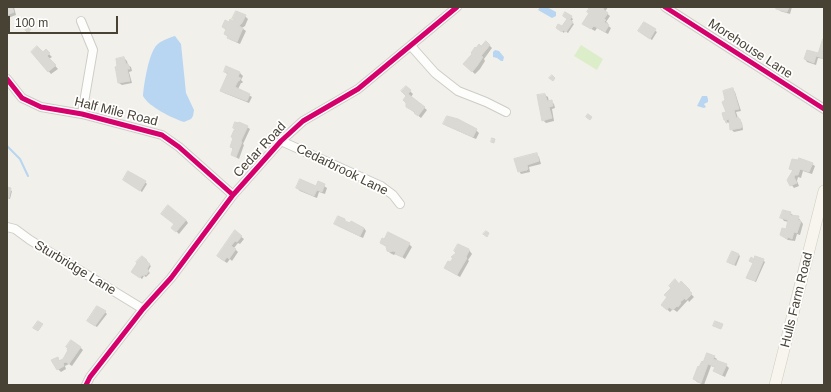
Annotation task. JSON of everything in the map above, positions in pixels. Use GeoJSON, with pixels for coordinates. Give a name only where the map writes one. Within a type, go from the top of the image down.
{"type":"FeatureCollection","features":[{"type":"Feature","properties":{"kind":"main road","name":"Hulls Farm Road"},"geometry":{"type":"LineString","coordinates":[[777,384],[824,191]]}},
{"type":"Feature","properties":{"kind":"street","name":"Cedar Road"},"geometry":{"type":"LineString","coordinates":[[86,385],[90,377],[143,309],[172,278],[234,195],[281,141],[304,121],[358,89],[457,7]]}},
{"type":"Feature","properties":{"kind":"street","name":"Morehouse Lane"},"geometry":{"type":"LineString","coordinates":[[665,7],[824,109]]}},
{"type":"Feature","properties":{"kind":"street"},"geometry":{"type":"LineString","coordinates":[[81,21],[93,50],[82,114]]}},
{"type":"Feature","properties":{"kind":"street"},"geometry":{"type":"LineString","coordinates":[[410,46],[435,73],[458,92],[486,102],[506,112]]}},
{"type":"Feature","properties":{"kind":"street","name":"Half Mile Road"},"geometry":{"type":"LineString","coordinates":[[7,79],[22,98],[41,107],[82,114],[162,135],[234,195]]}},
{"type":"Feature","properties":{"kind":"street","name":"Cedarbrook Lane"},"geometry":{"type":"LineString","coordinates":[[281,141],[381,186],[393,195],[400,204]]}},
{"type":"Feature","properties":{"kind":"street","name":"Sturbridge Lane"},"geometry":{"type":"LineString","coordinates":[[7,227],[15,229],[30,240],[143,309]]}},
{"type":"Feature","properties":{"kind":"green space"},"geometry":{"type":"Polygon","coordinates":[[[581,45],[603,59],[597,70],[574,56],[581,45]]]}},
{"type":"Feature","properties":{"kind":"water"},"geometry":{"type":"Polygon","coordinates":[[[540,7],[547,7],[556,12],[556,16],[552,18],[538,10],[540,7]]]}},
{"type":"Feature","properties":{"kind":"water"},"geometry":{"type":"Polygon","coordinates":[[[175,36],[181,44],[186,93],[194,110],[191,119],[184,122],[155,108],[143,96],[148,65],[155,47],[160,42],[175,36]]]}},
{"type":"Feature","properties":{"kind":"water"},"geometry":{"type":"Polygon","coordinates":[[[495,50],[499,51],[504,57],[503,61],[493,57],[493,52],[495,50]]]}},
{"type":"Feature","properties":{"kind":"water"},"geometry":{"type":"Polygon","coordinates":[[[702,96],[707,96],[708,99],[708,102],[704,104],[706,107],[704,108],[697,106],[702,96]]]}},
{"type":"Feature","properties":{"kind":"building"},"geometry":{"type":"Polygon","coordinates":[[[7,7],[12,7],[14,12],[7,15],[7,7]]]}},
{"type":"Feature","properties":{"kind":"building"},"geometry":{"type":"Polygon","coordinates":[[[590,7],[604,7],[603,9],[608,13],[604,19],[606,20],[604,22],[609,25],[605,32],[594,26],[591,29],[582,24],[589,13],[587,12],[590,7]]]}},
{"type":"Feature","properties":{"kind":"building"},"geometry":{"type":"Polygon","coordinates":[[[777,7],[789,7],[787,12],[776,9],[777,7]]]}},
{"type":"Feature","properties":{"kind":"building"},"geometry":{"type":"Polygon","coordinates":[[[236,11],[246,15],[239,26],[243,28],[237,42],[227,38],[228,36],[224,34],[226,29],[222,27],[225,20],[229,22],[230,19],[233,21],[234,19],[232,19],[236,11]]]}},
{"type":"Feature","properties":{"kind":"building"},"geometry":{"type":"Polygon","coordinates":[[[565,12],[572,16],[570,20],[573,22],[566,32],[563,30],[562,32],[556,28],[558,24],[562,26],[567,19],[563,16],[565,12]]]}},
{"type":"Feature","properties":{"kind":"building"},"geometry":{"type":"Polygon","coordinates":[[[644,22],[656,29],[650,39],[638,31],[644,22]]]}},
{"type":"Feature","properties":{"kind":"building"},"geometry":{"type":"Polygon","coordinates":[[[28,27],[31,29],[28,33],[25,30],[28,27]]]}},
{"type":"Feature","properties":{"kind":"building"},"geometry":{"type":"Polygon","coordinates":[[[823,39],[823,58],[816,56],[814,63],[804,59],[807,50],[818,53],[823,39]]]}},
{"type":"Feature","properties":{"kind":"building"},"geometry":{"type":"Polygon","coordinates":[[[486,41],[490,45],[481,56],[483,57],[472,72],[463,64],[472,54],[471,53],[475,47],[476,48],[479,44],[481,46],[486,41]]]}},
{"type":"Feature","properties":{"kind":"building"},"geometry":{"type":"Polygon","coordinates":[[[37,46],[43,52],[46,49],[50,53],[47,56],[56,65],[48,72],[31,52],[37,46]]]}},
{"type":"Feature","properties":{"kind":"building"},"geometry":{"type":"Polygon","coordinates":[[[124,57],[126,64],[128,64],[130,69],[127,69],[130,81],[118,83],[115,67],[117,66],[116,59],[124,57]]]}},
{"type":"Feature","properties":{"kind":"building"},"geometry":{"type":"Polygon","coordinates":[[[226,66],[240,72],[238,77],[241,78],[235,87],[250,94],[247,101],[220,91],[228,73],[224,72],[226,66]]]}},
{"type":"Feature","properties":{"kind":"building"},"geometry":{"type":"Polygon","coordinates":[[[552,75],[555,78],[553,81],[549,78],[552,75]]]}},
{"type":"Feature","properties":{"kind":"building"},"geometry":{"type":"Polygon","coordinates":[[[406,86],[411,90],[408,94],[425,107],[418,116],[414,113],[415,112],[406,107],[406,103],[403,100],[406,96],[401,91],[406,86]]]}},
{"type":"Feature","properties":{"kind":"building"},"geometry":{"type":"Polygon","coordinates":[[[733,88],[739,109],[734,110],[736,118],[738,117],[740,119],[742,126],[741,128],[730,130],[729,119],[726,120],[726,123],[722,113],[726,112],[722,102],[725,100],[723,91],[733,88]]]}},
{"type":"Feature","properties":{"kind":"building"},"geometry":{"type":"Polygon","coordinates":[[[545,94],[547,101],[552,100],[553,106],[549,107],[552,118],[542,121],[537,95],[545,94]]]}},
{"type":"Feature","properties":{"kind":"building"},"geometry":{"type":"Polygon","coordinates":[[[588,114],[592,117],[590,120],[586,117],[588,114]]]}},
{"type":"Feature","properties":{"kind":"building"},"geometry":{"type":"Polygon","coordinates":[[[447,116],[458,119],[477,129],[473,137],[443,124],[447,116]]]}},
{"type":"Feature","properties":{"kind":"building"},"geometry":{"type":"Polygon","coordinates":[[[235,122],[248,126],[236,157],[231,155],[233,148],[230,147],[233,138],[231,137],[234,130],[236,130],[233,128],[235,122]]]}},
{"type":"Feature","properties":{"kind":"building"},"geometry":{"type":"Polygon","coordinates":[[[492,138],[495,139],[494,143],[491,142],[492,138]]]}},
{"type":"Feature","properties":{"kind":"building"},"geometry":{"type":"Polygon","coordinates":[[[537,153],[539,161],[527,165],[527,170],[518,172],[514,159],[537,153]]]}},
{"type":"Feature","properties":{"kind":"building"},"geometry":{"type":"Polygon","coordinates":[[[799,158],[813,163],[809,172],[800,169],[798,175],[795,175],[794,177],[797,183],[790,186],[787,180],[793,170],[789,169],[792,159],[798,160],[799,158]]]}},
{"type":"Feature","properties":{"kind":"building"},"geometry":{"type":"Polygon","coordinates":[[[128,171],[146,181],[140,191],[123,180],[128,171]]]}},
{"type":"Feature","properties":{"kind":"building"},"geometry":{"type":"Polygon","coordinates":[[[300,179],[316,186],[318,181],[325,184],[322,192],[317,190],[314,196],[296,188],[300,179]]]}},
{"type":"Feature","properties":{"kind":"building"},"geometry":{"type":"Polygon","coordinates":[[[7,187],[11,188],[9,198],[7,197],[7,187]]]}},
{"type":"Feature","properties":{"kind":"building"},"geometry":{"type":"Polygon","coordinates":[[[168,205],[186,220],[176,232],[171,228],[174,224],[161,214],[168,205]]]}},
{"type":"Feature","properties":{"kind":"building"},"geometry":{"type":"Polygon","coordinates":[[[783,210],[791,212],[790,215],[799,216],[798,220],[801,221],[797,233],[794,232],[792,239],[788,237],[787,239],[780,235],[782,228],[786,229],[788,220],[780,218],[783,210]]]}},
{"type":"Feature","properties":{"kind":"building"},"geometry":{"type":"Polygon","coordinates":[[[338,216],[345,219],[345,221],[350,223],[351,221],[364,228],[360,236],[334,224],[338,216]]]}},
{"type":"Feature","properties":{"kind":"building"},"geometry":{"type":"Polygon","coordinates":[[[235,230],[242,236],[231,246],[236,249],[229,259],[227,257],[224,261],[217,256],[235,230]]]}},
{"type":"Feature","properties":{"kind":"building"},"geometry":{"type":"Polygon","coordinates":[[[486,231],[489,233],[487,237],[483,234],[486,231]]]}},
{"type":"Feature","properties":{"kind":"building"},"geometry":{"type":"Polygon","coordinates":[[[388,232],[410,243],[402,257],[395,254],[396,252],[387,251],[386,246],[380,243],[382,238],[384,239],[388,232]]]}},
{"type":"Feature","properties":{"kind":"building"},"geometry":{"type":"Polygon","coordinates":[[[458,244],[469,249],[469,251],[466,257],[467,258],[457,275],[444,268],[448,261],[450,262],[453,258],[451,257],[456,253],[454,251],[458,244]]]}},
{"type":"Feature","properties":{"kind":"building"},"geometry":{"type":"Polygon","coordinates":[[[732,251],[739,254],[734,265],[727,262],[732,251]]]}},
{"type":"Feature","properties":{"kind":"building"},"geometry":{"type":"Polygon","coordinates":[[[142,256],[150,264],[147,269],[149,271],[146,275],[142,275],[140,278],[131,272],[137,263],[136,262],[142,256]]]}},
{"type":"Feature","properties":{"kind":"building"},"geometry":{"type":"Polygon","coordinates":[[[755,256],[764,259],[755,281],[746,278],[753,263],[749,261],[751,257],[754,259],[755,256]]]}},
{"type":"Feature","properties":{"kind":"building"},"geometry":{"type":"Polygon","coordinates":[[[675,279],[679,284],[681,281],[692,294],[686,300],[683,297],[684,299],[680,302],[681,303],[678,307],[677,306],[673,310],[669,307],[667,310],[661,305],[667,297],[664,295],[671,288],[669,286],[675,279]]]}},
{"type":"Feature","properties":{"kind":"building"},"geometry":{"type":"Polygon","coordinates":[[[97,306],[106,311],[95,326],[87,321],[97,306]]]}},
{"type":"Feature","properties":{"kind":"building"},"geometry":{"type":"Polygon","coordinates":[[[38,321],[43,324],[38,331],[33,328],[38,321]]]}},
{"type":"Feature","properties":{"kind":"building"},"geometry":{"type":"Polygon","coordinates":[[[715,321],[723,324],[721,329],[713,326],[715,321]]]}},
{"type":"Feature","properties":{"kind":"building"},"geometry":{"type":"Polygon","coordinates":[[[71,340],[81,347],[69,364],[66,362],[63,363],[64,366],[57,370],[51,360],[58,357],[59,361],[63,359],[68,350],[66,347],[71,340]]]}},
{"type":"Feature","properties":{"kind":"building"},"geometry":{"type":"Polygon","coordinates":[[[707,353],[715,356],[713,359],[727,364],[722,375],[713,371],[715,367],[708,364],[701,383],[693,379],[698,366],[699,367],[702,361],[703,362],[707,353]]]}},
{"type":"Feature","properties":{"kind":"waterway"},"geometry":{"type":"LineString","coordinates":[[7,146],[20,159],[28,176]]}},
{"type":"Feature","properties":{"kind":"cycle path"},"geometry":{"type":"LineString","coordinates":[[86,385],[90,377],[143,309],[171,278],[233,195],[281,141],[303,121],[358,89],[457,7]]}},
{"type":"Feature","properties":{"kind":"cycle path"},"geometry":{"type":"LineString","coordinates":[[665,7],[824,109]]}},
{"type":"Feature","properties":{"kind":"cycle path"},"geometry":{"type":"LineString","coordinates":[[7,79],[22,98],[41,107],[82,114],[162,135],[179,147],[233,195]]}}]}
